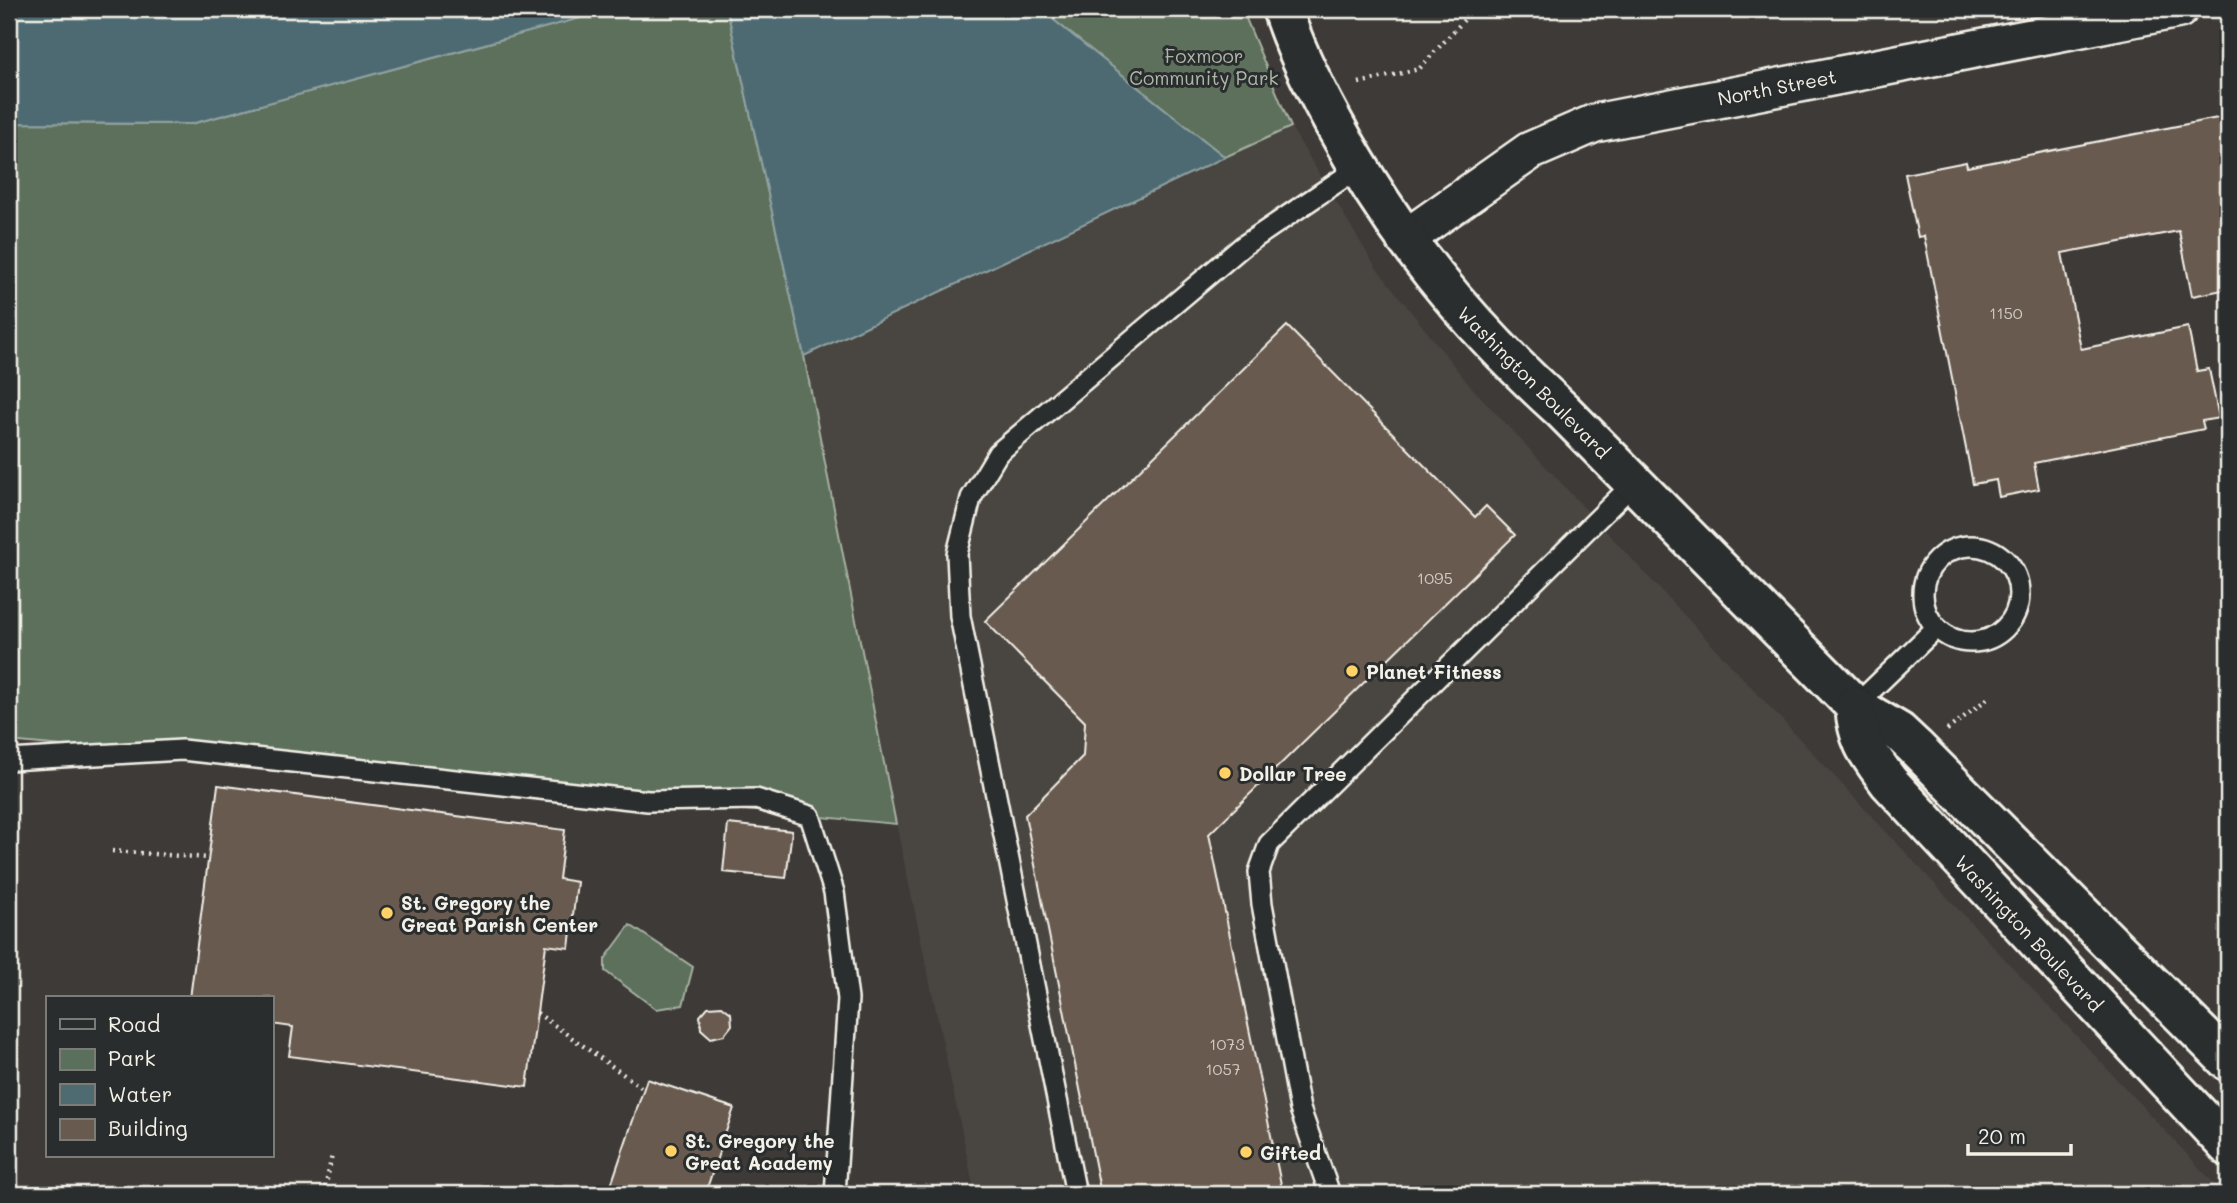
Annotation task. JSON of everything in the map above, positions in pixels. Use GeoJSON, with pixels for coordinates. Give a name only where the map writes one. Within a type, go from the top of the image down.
{"type":"FeatureCollection","features":[{"type":"Feature","properties":{"kind":"street","name":"Washington Boulevard"},"geometry":{"type":"LineString","coordinates":[[1282,9],[1317,93],[1358,168],[1405,239],[1466,315],[1854,706],[1877,717],[1915,747],[2228,1061]]}},
{"type":"Feature","properties":{"kind":"street","name":"North Street"},"geometry":{"type":"LineString","coordinates":[[1405,239],[1530,151],[1595,123],[2179,9]]}},
{"type":"Feature","properties":{"kind":"street","name":"Washington Boulevard"},"geometry":{"type":"LineString","coordinates":[[1854,706],[1857,731],[1868,754],[1889,782],[2228,1146]]}},
{"type":"Feature","properties":{"kind":"lane"},"geometry":{"type":"LineString","coordinates":[[1076,1194],[960,616],[957,554],[971,498],[998,453],[1243,246],[1358,168]]}},
{"type":"Feature","properties":{"kind":"lane"},"geometry":{"type":"LineString","coordinates":[[1330,1194],[1300,1109],[1262,904],[1259,872],[1269,844],[1634,483]]}},
{"type":"Feature","properties":{"kind":"lane"},"geometry":{"type":"LineString","coordinates":[[1975,546],[1989,549],[2011,567],[2019,593],[2012,619],[2004,629],[1992,638],[1963,642],[1936,628],[1928,616],[1923,595],[1927,573],[1947,552],[1975,546]]}},
{"type":"Feature","properties":{"kind":"lane"},"geometry":{"type":"LineString","coordinates":[[1854,706],[1936,628]]}},
{"type":"Feature","properties":{"kind":"lane"},"geometry":{"type":"LineString","coordinates":[[9,760],[182,750],[648,801],[756,799],[810,816],[834,892],[848,999],[835,1194]]}},
{"type":"Feature","properties":{"kind":"path"},"geometry":{"type":"LineString","coordinates":[[1359,83],[1419,69],[1474,9]]}},
{"type":"Feature","properties":{"kind":"path"},"geometry":{"type":"LineString","coordinates":[[1944,732],[1990,696]]}},
{"type":"Feature","properties":{"kind":"path"},"geometry":{"type":"LineString","coordinates":[[112,851],[209,858]]}},
{"type":"Feature","properties":{"kind":"path"},"geometry":{"type":"LineString","coordinates":[[537,1013],[644,1089]]}},
{"type":"Feature","properties":{"kind":"path"},"geometry":{"type":"LineString","coordinates":[[324,1194],[332,1155]]}},
{"type":"Feature","properties":{"kind":"shaded area"},"geometry":{"type":"Polygon","coordinates":[[[1291,127],[1375,266],[1467,382],[2224,1194],[975,1194],[896,824],[804,356],[1291,127]]]}},
{"type":"Feature","properties":{"kind":"green space"},"geometry":{"type":"Polygon","coordinates":[[[613,9],[727,9],[804,356],[896,824],[9,741],[9,123],[191,124],[613,9]]]}},
{"type":"Feature","properties":{"kind":"green space","name":"Foxmoor Community Park"},"geometry":{"type":"Polygon","coordinates":[[[1040,9],[1242,9],[1291,127],[1225,157],[1040,9]]]}},
{"type":"Feature","properties":{"kind":"green space"},"geometry":{"type":"Polygon","coordinates":[[[630,925],[693,967],[683,1005],[656,1009],[605,971],[605,959],[630,925]]]}},
{"type":"Feature","properties":{"kind":"water"},"geometry":{"type":"Polygon","coordinates":[[[9,9],[613,9],[191,124],[9,123],[9,9]]]}},
{"type":"Feature","properties":{"kind":"water"},"geometry":{"type":"Polygon","coordinates":[[[727,9],[1040,9],[1225,157],[804,356],[727,9]]]}},
{"type":"Feature","properties":{"kind":"building"},"geometry":{"type":"Polygon","coordinates":[[[2228,116],[2228,289],[2192,296],[2179,231],[2062,253],[2081,349],[2188,327],[2197,371],[2209,369],[2219,418],[2202,421],[2204,429],[2034,463],[2039,489],[1999,497],[1996,480],[1973,484],[1924,236],[1918,237],[1905,174],[1966,162],[1967,167],[2228,116]]]}},
{"type":"Feature","properties":{"kind":"building"},"geometry":{"type":"Polygon","coordinates":[[[1287,326],[1475,517],[1486,506],[1515,535],[1209,834],[1283,1194],[1101,1194],[1025,815],[1083,756],[1085,722],[985,621],[1287,326]]]}},
{"type":"Feature","properties":{"kind":"building","name":"St. Gregory the Great Parish Center"},"geometry":{"type":"Polygon","coordinates":[[[218,785],[565,830],[559,879],[577,882],[569,948],[546,945],[527,1087],[289,1056],[293,1027],[273,1024],[273,996],[190,996],[218,785]]]}},
{"type":"Feature","properties":{"kind":"building"},"geometry":{"type":"Polygon","coordinates":[[[728,824],[792,831],[786,878],[723,872],[728,824]]]}},
{"type":"Feature","properties":{"kind":"building"},"geometry":{"type":"Polygon","coordinates":[[[722,1006],[731,1013],[732,1025],[724,1035],[711,1038],[701,1029],[700,1016],[708,1007],[722,1006]]]}},
{"type":"Feature","properties":{"kind":"building","name":"St. Gregory the Great Academy"},"geometry":{"type":"Polygon","coordinates":[[[647,1079],[734,1108],[705,1194],[608,1194],[647,1079]]]}},
{"type":"Feature","properties":{"kind":"place","name":"Planet Fitness"},"geometry":{"type":"Point","coordinates":[1352,671]}},
{"type":"Feature","properties":{"kind":"place","name":"Dollar Tree"},"geometry":{"type":"Point","coordinates":[1225,773]}},
{"type":"Feature","properties":{"kind":"place","name":"St. Gregory the Great Parish Center"},"geometry":{"type":"Point","coordinates":[387,913]}},
{"type":"Feature","properties":{"kind":"place","name":"St. Gregory the Great Academy"},"geometry":{"type":"Point","coordinates":[671,1151]}},
{"type":"Feature","properties":{"kind":"place","name":"Gifted"},"geometry":{"type":"Point","coordinates":[1246,1152]}}]}
